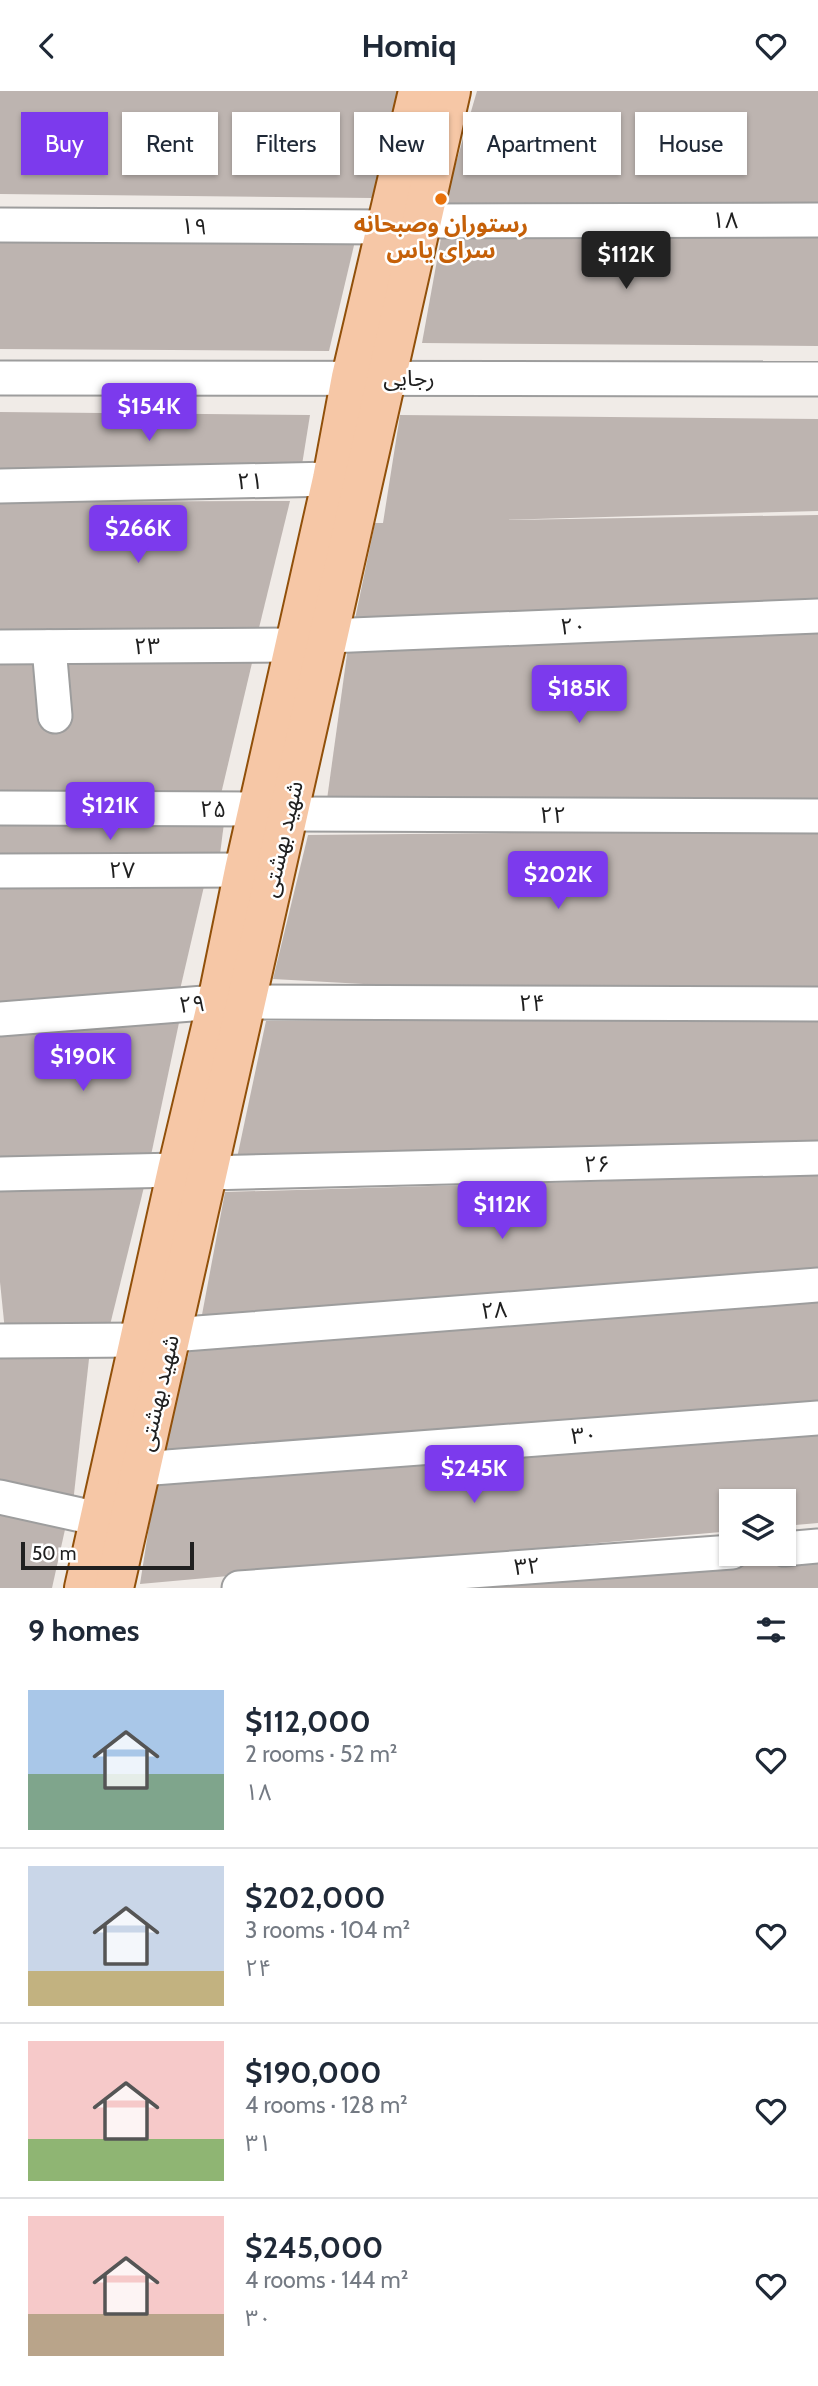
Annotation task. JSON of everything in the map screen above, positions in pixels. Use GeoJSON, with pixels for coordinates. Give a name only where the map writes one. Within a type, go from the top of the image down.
{"type":"FeatureCollection","features":[{"type":"Feature","properties":{"kind":"main road","name":"شهید بهشتی"},"geometry":{"type":"LineString","coordinates":[[405,224],[418,91]]}},
{"type":"Feature","properties":{"kind":"main road","name":"شهید بهشتی"},"geometry":{"type":"LineString","coordinates":[[83,1588],[99,1518],[155,1337],[405,224],[451,91]]}},
{"type":"Feature","properties":{"kind":"main road","name":"شهید بهشتی"},"geometry":{"type":"LineString","coordinates":[[311,640],[332,479],[369,377]]}},
{"type":"Feature","properties":{"kind":"main road","name":"شهید بهشتی"},"geometry":{"type":"LineString","coordinates":[[231,1002],[244,870],[273,811]]}},
{"type":"Feature","properties":{"kind":"main road","name":"شهید بهشتی"},"geometry":{"type":"LineString","coordinates":[[114,1588],[140,1469],[155,1337]]}},
{"type":"Feature","properties":{"kind":"street","name":"۱۸"},"geometry":{"type":"LineString","coordinates":[[405,224],[818,220]]}},
{"type":"Feature","properties":{"kind":"street","name":"۱۹"},"geometry":{"type":"LineString","coordinates":[[0,225],[405,224]]}},
{"type":"Feature","properties":{"kind":"street","name":"رجایی"},"geometry":{"type":"LineString","coordinates":[[0,379],[818,379]]}},
{"type":"Feature","properties":{"kind":"street","name":"۲۱"},"geometry":{"type":"LineString","coordinates":[[0,486],[332,479]]}},
{"type":"Feature","properties":{"kind":"street","name":"۲۰"},"geometry":{"type":"LineString","coordinates":[[311,640],[818,617]]}},
{"type":"Feature","properties":{"kind":"street","name":"۲۳"},"geometry":{"type":"LineString","coordinates":[[0,647],[311,640]]}},
{"type":"Feature","properties":{"kind":"street"},"geometry":{"type":"LineString","coordinates":[[49,647],[55,716]]}},
{"type":"Feature","properties":{"kind":"street","name":"۲۵"},"geometry":{"type":"LineString","coordinates":[[0,808],[273,811]]}},
{"type":"Feature","properties":{"kind":"street","name":"۲۲"},"geometry":{"type":"LineString","coordinates":[[273,811],[818,816]]}},
{"type":"Feature","properties":{"kind":"street","name":"۲۷"},"geometry":{"type":"LineString","coordinates":[[0,871],[244,870]]}},
{"type":"Feature","properties":{"kind":"street","name":"۲۴"},"geometry":{"type":"LineString","coordinates":[[231,1002],[818,1004]]}},
{"type":"Feature","properties":{"kind":"street","name":"۲۹"},"geometry":{"type":"LineString","coordinates":[[0,1019],[231,1002]]}},
{"type":"Feature","properties":{"kind":"street","name":"۲۶"},"geometry":{"type":"LineString","coordinates":[[0,1174],[818,1158]]}},
{"type":"Feature","properties":{"kind":"street","name":"۲۸"},"geometry":{"type":"LineString","coordinates":[[0,1341],[155,1337],[818,1285]]}},
{"type":"Feature","properties":{"kind":"street","name":"۳۰"},"geometry":{"type":"LineString","coordinates":[[140,1469],[818,1418]]}},
{"type":"Feature","properties":{"kind":"street"},"geometry":{"type":"LineString","coordinates":[[0,1497],[99,1518]]}},
{"type":"Feature","properties":{"kind":"street"},"geometry":{"type":"LineString","coordinates":[[796,1548],[818,1546]]}},
{"type":"Feature","properties":{"kind":"street","name":"۳۲"},"geometry":{"type":"LineString","coordinates":[[239,1588],[327,1584],[719,1553]]}},
{"type":"Feature","properties":{"kind":"building"},"geometry":{"type":"Polygon","coordinates":[[[0,91],[398,91],[393,112],[354,112],[354,175],[378,175],[372,198],[0,194],[0,91]]]}},
{"type":"Feature","properties":{"kind":"building"},"geometry":{"type":"Polygon","coordinates":[[[477,91],[818,91],[818,203],[444,204],[463,139],[463,175],[621,175],[621,112],[471,112],[477,91]]]}},
{"type":"Feature","properties":{"kind":"building"},"geometry":{"type":"Polygon","coordinates":[[[360,220],[329,351],[0,349],[0,221],[360,220]]]}},
{"type":"Feature","properties":{"kind":"building"},"geometry":{"type":"Polygon","coordinates":[[[818,237],[818,346],[422,343],[441,238],[818,237]]]}},
{"type":"Feature","properties":{"kind":"building"},"geometry":{"type":"Polygon","coordinates":[[[0,412],[310,415],[301,471],[0,476],[0,412]]]}},
{"type":"Feature","properties":{"kind":"building"},"geometry":{"type":"Polygon","coordinates":[[[400,415],[818,419],[818,511],[501,520],[818,515],[818,602],[355,619],[375,523],[383,523],[400,415]]]}},
{"type":"Feature","properties":{"kind":"building"},"geometry":{"type":"Polygon","coordinates":[[[290,501],[258,632],[0,630],[0,502],[290,501]]]}},
{"type":"Feature","properties":{"kind":"building"},"geometry":{"type":"Polygon","coordinates":[[[818,630],[818,806],[325,814],[348,647],[818,630]]]}},
{"type":"Feature","properties":{"kind":"building"},"geometry":{"type":"Polygon","coordinates":[[[252,663],[221,794],[0,792],[0,664],[252,663]]]}},
{"type":"Feature","properties":{"kind":"building"},"geometry":{"type":"Polygon","coordinates":[[[0,821],[224,823],[219,862],[0,862],[0,821]]]}},
{"type":"Feature","properties":{"kind":"building"},"geometry":{"type":"Polygon","coordinates":[[[818,830],[818,989],[490,991],[273,979],[308,835],[818,830]]]}},
{"type":"Feature","properties":{"kind":"building"},"geometry":{"type":"Polygon","coordinates":[[[0,882],[205,882],[179,994],[0,1006],[0,882]]]}},
{"type":"Feature","properties":{"kind":"building"},"geometry":{"type":"Polygon","coordinates":[[[818,1017],[818,1146],[237,1158],[266,1021],[818,1017]]]}},
{"type":"Feature","properties":{"kind":"building"},"geometry":{"type":"Polygon","coordinates":[[[180,1018],[150,1160],[0,1167],[0,1034],[180,1018]]]}},
{"type":"Feature","properties":{"kind":"building"},"geometry":{"type":"Polygon","coordinates":[[[818,1175],[818,1271],[201,1320],[225,1192],[818,1175]]]}},
{"type":"Feature","properties":{"kind":"building"},"geometry":{"type":"Polygon","coordinates":[[[0,1187],[144,1187],[110,1325],[5,1331],[0,1282],[0,1187]]]}},
{"type":"Feature","properties":{"kind":"building"},"geometry":{"type":"Polygon","coordinates":[[[818,1294],[818,1405],[160,1458],[191,1345],[818,1294]]]}},
{"type":"Feature","properties":{"kind":"building"},"geometry":{"type":"Polygon","coordinates":[[[90,1350],[73,1503],[0,1487],[0,1352],[90,1350]]]}},
{"type":"Feature","properties":{"kind":"building"},"geometry":{"type":"Polygon","coordinates":[[[818,1428],[818,1523],[796,1525],[796,1489],[719,1489],[719,1532],[140,1584],[156,1482],[818,1428]]]}},
{"type":"Feature","properties":{"kind":"building"},"geometry":{"type":"Polygon","coordinates":[[[0,1509],[66,1525],[52,1588],[0,1588],[0,1509]]]}},
{"type":"Feature","properties":{"kind":"building"},"geometry":{"type":"Polygon","coordinates":[[[818,1554],[818,1588],[414,1588],[719,1562],[719,1566],[796,1566],[796,1556],[818,1554]]]}},
{"type":"Feature","properties":{"kind":"place","name":"رستوران وصبحانه سرای یاس"},"geometry":{"type":"Point","coordinates":[441,199]}}]}
